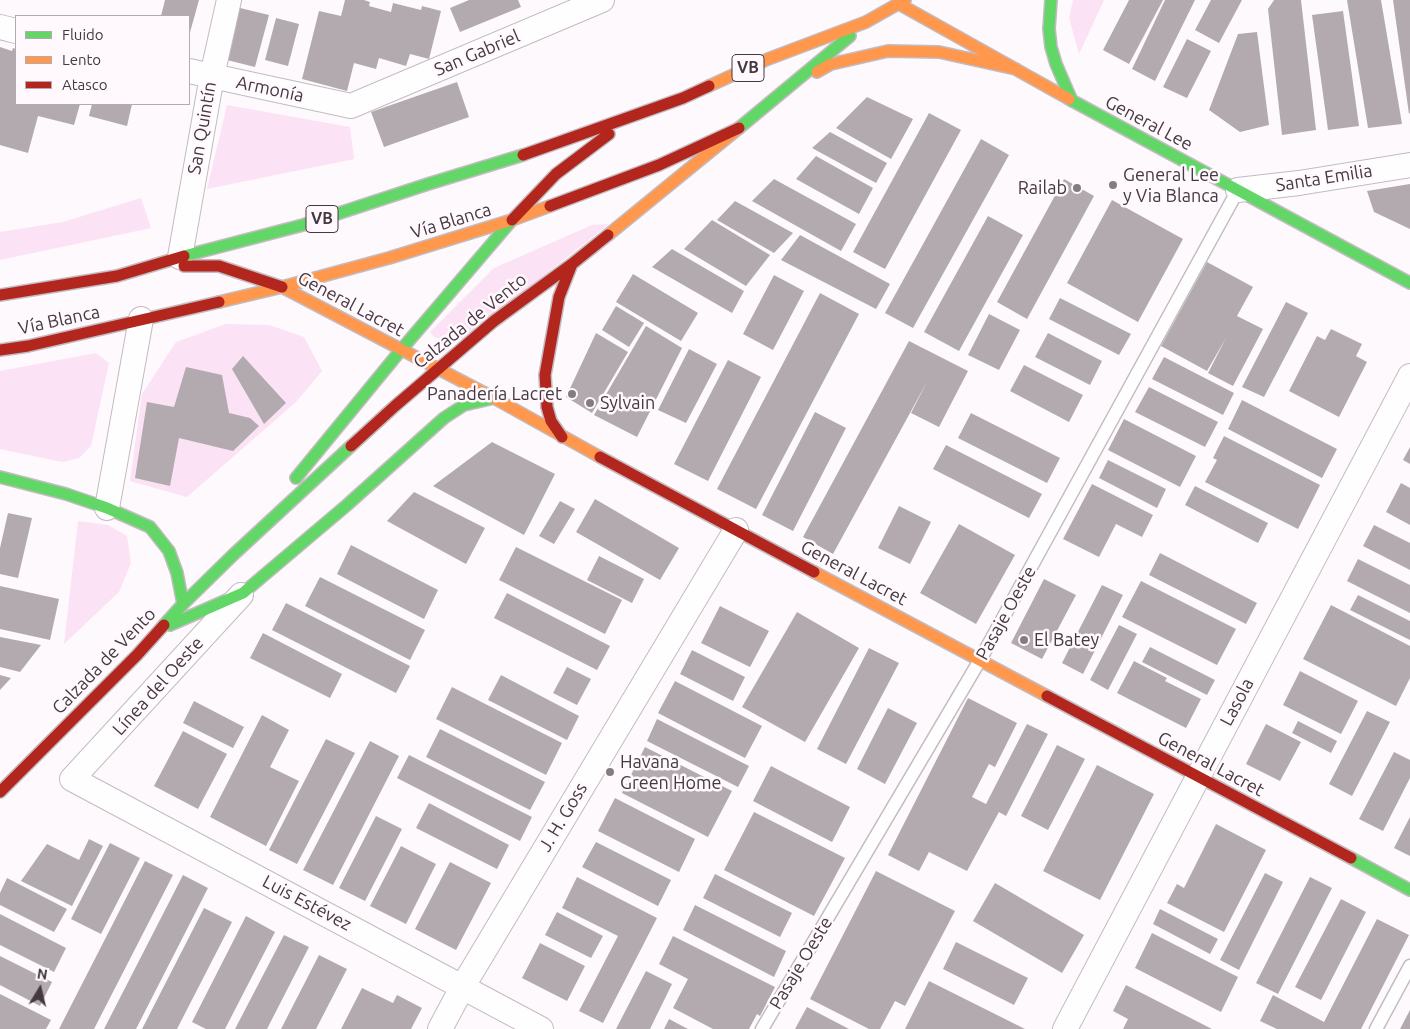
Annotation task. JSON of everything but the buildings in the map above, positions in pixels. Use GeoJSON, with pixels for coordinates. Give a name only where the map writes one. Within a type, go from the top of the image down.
{"type":"FeatureCollection","features":[{"type":"Feature","properties":{"kind":"main road"},"geometry":{"type":"LineString","coordinates":[[1051,0],[1049,29],[1051,47],[1056,64],[1072,101]]}},
{"type":"Feature","properties":{"kind":"main road","name":"General Lee"},"geometry":{"type":"LineString","coordinates":[[902,2],[1072,101],[1410,283]]}},
{"type":"Feature","properties":{"kind":"main road","name":"Vía Blanca"},"geometry":{"type":"LineString","coordinates":[[0,295],[118,276],[303,225],[524,155],[683,98],[768,60],[866,22],[902,2]]}},
{"type":"Feature","properties":{"kind":"main road","name":"Vía Blanca"},"geometry":{"type":"LineString","coordinates":[[0,350],[28,346],[282,287],[388,258],[512,220],[659,165],[739,128],[866,22]]}},
{"type":"Feature","properties":{"kind":"main road"},"geometry":{"type":"LineString","coordinates":[[784,92],[831,64],[888,51],[939,52],[1016,69]]}},
{"type":"Feature","properties":{"kind":"main road","name":"Calzada de Vento"},"geometry":{"type":"LineString","coordinates":[[233,555],[401,350],[512,220],[556,174],[632,116]]}},
{"type":"Feature","properties":{"kind":"main road","name":"Calzada de Vento"},"geometry":{"type":"LineString","coordinates":[[0,792],[137,655],[183,604],[233,555],[438,368],[494,321],[572,264],[739,128]]}},
{"type":"Feature","properties":{"kind":"main road"},"geometry":{"type":"LineString","coordinates":[[562,437],[552,421],[544,391],[552,325],[559,298],[572,264]]}},
{"type":"Feature","properties":{"kind":"main road","name":"General Lacret"},"geometry":{"type":"LineString","coordinates":[[118,276],[193,265],[220,266],[282,287],[438,368],[562,437],[1410,890]]}},
{"type":"Feature","properties":{"kind":"main road"},"geometry":{"type":"LineString","coordinates":[[159,630],[243,593],[444,418],[464,405],[494,398]]}},
{"type":"Feature","properties":{"kind":"main road"},"geometry":{"type":"LineString","coordinates":[[0,477],[66,494],[107,508],[150,527],[169,551],[177,573],[183,604]]}},
{"type":"Feature","properties":{"kind":"street","name":"San Quintín"},"geometry":{"type":"LineString","coordinates":[[180,258],[212,76],[229,0]]}},
{"type":"Feature","properties":{"kind":"street","name":"San Gabriel"},"geometry":{"type":"LineString","coordinates":[[351,106],[602,0]]}},
{"type":"Feature","properties":{"kind":"street"},"geometry":{"type":"LineString","coordinates":[[0,27],[15,31]]}},
{"type":"Feature","properties":{"kind":"street","name":"Armonía"},"geometry":{"type":"LineString","coordinates":[[190,71],[351,106]]}},
{"type":"Feature","properties":{"kind":"street","name":"Santa Emilia"},"geometry":{"type":"LineString","coordinates":[[1238,190],[1299,183],[1410,165]]}},
{"type":"Feature","properties":{"kind":"street"},"geometry":{"type":"LineString","coordinates":[[107,508],[141,319]]}},
{"type":"Feature","properties":{"kind":"street","name":"Lasola"},"geometry":{"type":"LineString","coordinates":[[1065,1029],[1410,376]]}},
{"type":"Feature","properties":{"kind":"street","name":"J. H. Goss"},"geometry":{"type":"LineString","coordinates":[[440,1029],[462,986],[736,530]]}},
{"type":"Feature","properties":{"kind":"street","name":"Línea del Oeste"},"geometry":{"type":"LineString","coordinates":[[72,779],[243,593]]}},
{"type":"Feature","properties":{"kind":"street","name":"Luis Estévez"},"geometry":{"type":"LineString","coordinates":[[72,779],[542,1029]]}},
{"type":"Feature","properties":{"kind":"lane","name":"Pasaje Oeste"},"geometry":{"type":"LineString","coordinates":[[762,1029],[980,660],[1238,190]]}},
{"type":"Feature","properties":{"kind":"lane"},"geometry":{"type":"LineString","coordinates":[[1376,1029],[1410,966]]}},
{"type":"Feature","properties":{"kind":"shaded area"},"geometry":{"type":"Polygon","coordinates":[[[1073,0],[1104,0],[1079,54],[1069,18],[1073,0]]]}},
{"type":"Feature","properties":{"kind":"shaded area"},"geometry":{"type":"Polygon","coordinates":[[[227,105],[350,127],[354,159],[207,189],[227,105]]]}},
{"type":"Feature","properties":{"kind":"shaded area"},"geometry":{"type":"Polygon","coordinates":[[[141,198],[151,228],[0,260],[0,232],[63,222],[141,198]]]}},
{"type":"Feature","properties":{"kind":"shaded area"},"geometry":{"type":"Polygon","coordinates":[[[609,224],[464,339],[446,341],[434,337],[430,332],[494,268],[592,225],[609,224]]]}},
{"type":"Feature","properties":{"kind":"shaded area"},"geometry":{"type":"Polygon","coordinates":[[[226,324],[269,325],[304,337],[322,371],[296,402],[187,497],[130,481],[142,394],[176,342],[226,324]]]}},
{"type":"Feature","properties":{"kind":"shaded area"},"geometry":{"type":"Polygon","coordinates":[[[96,353],[109,363],[91,446],[79,458],[62,462],[0,449],[0,371],[96,353]]]}},
{"type":"Feature","properties":{"kind":"shaded area"},"geometry":{"type":"Polygon","coordinates":[[[78,521],[108,525],[127,536],[131,563],[119,592],[64,644],[78,521]]]}},
{"type":"Feature","properties":{"kind":"traffic: fast"},"geometry":{"type":"LineString","coordinates":[[1051,0],[1049,29],[1051,47],[1056,64],[1072,101]]}},
{"type":"Feature","properties":{"kind":"traffic: fast"},"geometry":{"type":"LineString","coordinates":[[739,128],[850,36]]}},
{"type":"Feature","properties":{"kind":"traffic: fast"},"geometry":{"type":"LineString","coordinates":[[1069,99],[1410,283]]}},
{"type":"Feature","properties":{"kind":"traffic: fast"},"geometry":{"type":"LineString","coordinates":[[184,256],[303,225],[523,155]]}},
{"type":"Feature","properties":{"kind":"traffic: fast"},"geometry":{"type":"LineString","coordinates":[[296,478],[401,350],[512,220]]}},
{"type":"Feature","properties":{"kind":"traffic: fast"},"geometry":{"type":"LineString","coordinates":[[170,625],[243,593],[347,505],[444,418],[464,405],[494,398]]}},
{"type":"Feature","properties":{"kind":"traffic: fast"},"geometry":{"type":"LineString","coordinates":[[164,625],[233,555],[351,446]]}},
{"type":"Feature","properties":{"kind":"traffic: fast"},"geometry":{"type":"LineString","coordinates":[[0,477],[66,494],[107,508],[150,527],[169,551],[177,573],[183,604]]}},
{"type":"Feature","properties":{"kind":"traffic: fast"},"geometry":{"type":"LineString","coordinates":[[1351,858],[1410,890]]}},
{"type":"Feature","properties":{"kind":"traffic: slow"},"geometry":{"type":"LineString","coordinates":[[709,86],[768,59],[866,22],[905,0]]}},
{"type":"Feature","properties":{"kind":"traffic: slow"},"geometry":{"type":"LineString","coordinates":[[899,4],[1069,99]]}},
{"type":"Feature","properties":{"kind":"traffic: slow"},"geometry":{"type":"LineString","coordinates":[[817,72],[831,64],[888,51],[939,52],[1016,69]]}},
{"type":"Feature","properties":{"kind":"traffic: slow"},"geometry":{"type":"LineString","coordinates":[[608,235],[739,128]]}},
{"type":"Feature","properties":{"kind":"traffic: slow"},"geometry":{"type":"LineString","coordinates":[[219,302],[389,258],[512,220],[550,206]]}},
{"type":"Feature","properties":{"kind":"traffic: slow"},"geometry":{"type":"LineString","coordinates":[[282,287],[494,398],[600,457]]}},
{"type":"Feature","properties":{"kind":"traffic: slow"},"geometry":{"type":"LineString","coordinates":[[814,572],[1047,696]]}},
{"type":"Feature","properties":{"kind":"traffic: jam"},"geometry":{"type":"LineString","coordinates":[[523,155],[683,98],[709,86]]}},
{"type":"Feature","properties":{"kind":"traffic: jam"},"geometry":{"type":"LineString","coordinates":[[550,206],[659,165],[739,128]]}},
{"type":"Feature","properties":{"kind":"traffic: jam"},"geometry":{"type":"LineString","coordinates":[[512,220],[556,174],[609,134]]}},
{"type":"Feature","properties":{"kind":"traffic: jam"},"geometry":{"type":"LineString","coordinates":[[351,446],[494,321],[608,235]]}},
{"type":"Feature","properties":{"kind":"traffic: jam"},"geometry":{"type":"LineString","coordinates":[[0,295],[117,276],[184,256]]}},
{"type":"Feature","properties":{"kind":"traffic: jam"},"geometry":{"type":"LineString","coordinates":[[562,437],[551,421],[547,407],[545,375],[559,297],[572,264]]}},
{"type":"Feature","properties":{"kind":"traffic: jam"},"geometry":{"type":"LineString","coordinates":[[184,266],[219,266],[282,287]]}},
{"type":"Feature","properties":{"kind":"traffic: jam"},"geometry":{"type":"LineString","coordinates":[[0,350],[28,346],[219,302]]}},
{"type":"Feature","properties":{"kind":"traffic: jam"},"geometry":{"type":"LineString","coordinates":[[600,457],[814,572]]}},
{"type":"Feature","properties":{"kind":"traffic: jam"},"geometry":{"type":"LineString","coordinates":[[0,792],[137,655],[164,625]]}},
{"type":"Feature","properties":{"kind":"traffic: jam"},"geometry":{"type":"LineString","coordinates":[[1047,696],[1351,858]]}},
{"type":"Feature","properties":{"kind":"place","name":"General Lee y Via Blanca"},"geometry":{"type":"Point","coordinates":[1113,185]}},
{"type":"Feature","properties":{"kind":"place","name":"Railab"},"geometry":{"type":"Point","coordinates":[1077,188]}},
{"type":"Feature","properties":{"kind":"place","name":"Panadería Lacret"},"geometry":{"type":"Point","coordinates":[572,394]}},
{"type":"Feature","properties":{"kind":"place","name":"Sylvain"},"geometry":{"type":"Point","coordinates":[590,403]}},
{"type":"Feature","properties":{"kind":"place","name":"El Batey"},"geometry":{"type":"Point","coordinates":[1024,640]}},
{"type":"Feature","properties":{"kind":"place","name":"Havana Green Home"},"geometry":{"type":"Point","coordinates":[610,772]}}]}
